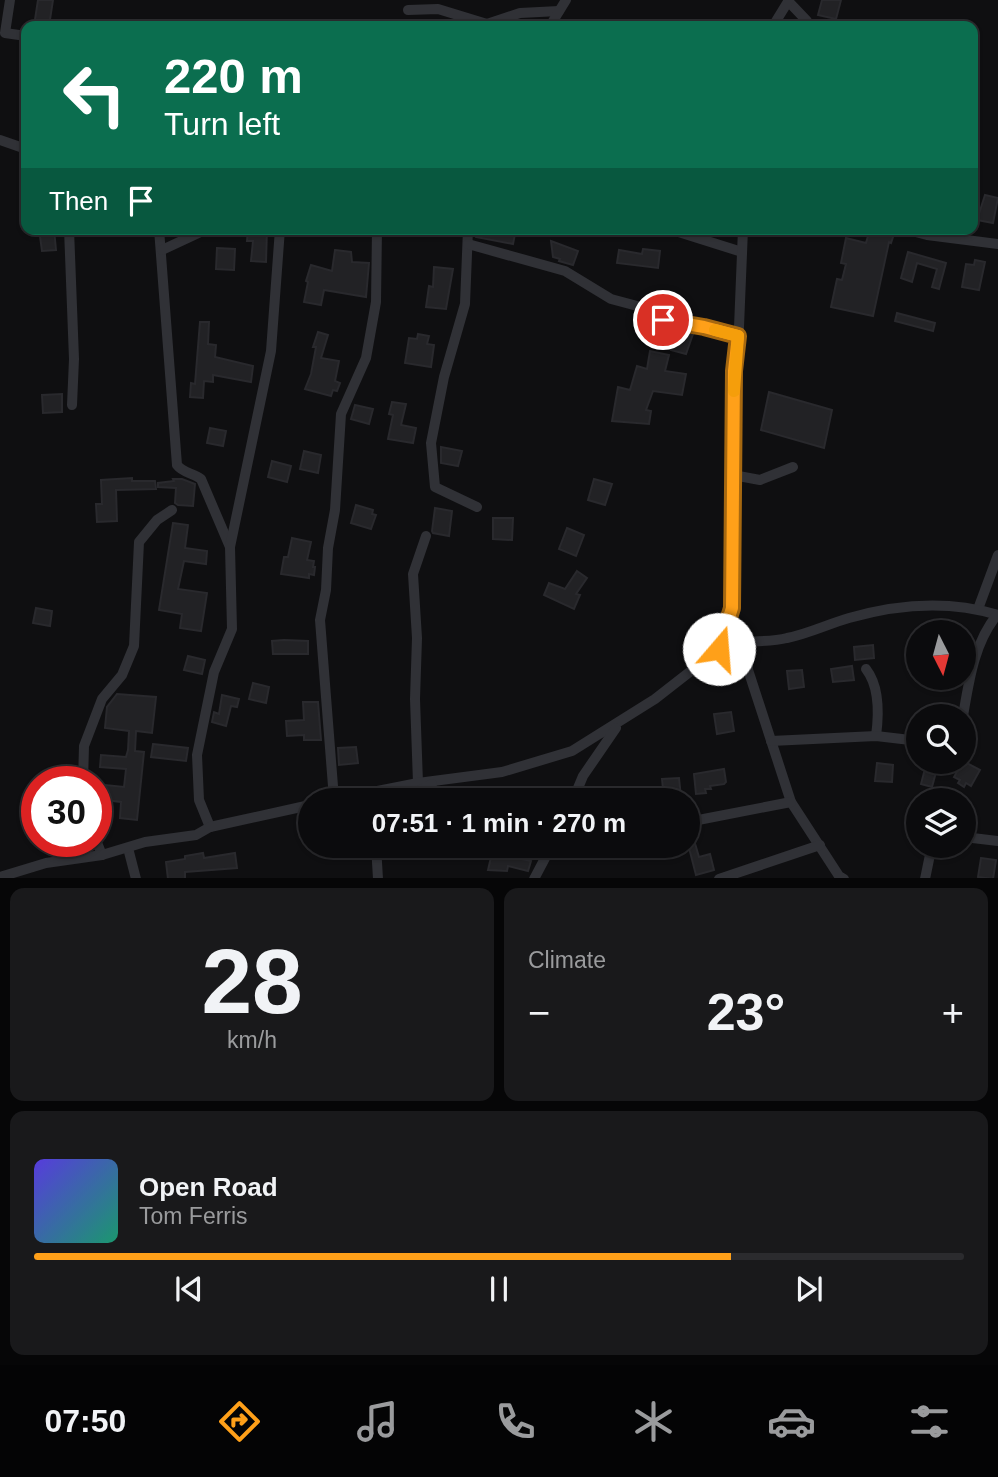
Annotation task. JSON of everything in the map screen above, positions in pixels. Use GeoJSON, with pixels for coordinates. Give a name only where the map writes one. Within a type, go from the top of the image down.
{"type":"FeatureCollection","features":[{"type":"Feature","properties":{"kind":"street"},"geometry":{"type":"LineString","coordinates":[[10,0],[5,33],[21,35]]}},
{"type":"Feature","properties":{"kind":"street"},"geometry":{"type":"LineString","coordinates":[[553,21],[566,0]]}},
{"type":"Feature","properties":{"kind":"street"},"geometry":{"type":"LineString","coordinates":[[776,21],[788,0],[806,21]]}},
{"type":"Feature","properties":{"kind":"street"},"geometry":{"type":"LineString","coordinates":[[408,10],[438,9],[477,21]]}},
{"type":"Feature","properties":{"kind":"street"},"geometry":{"type":"LineString","coordinates":[[496,21],[520,13],[559,11]]}},
{"type":"Feature","properties":{"kind":"street"},"geometry":{"type":"LineString","coordinates":[[69,235],[74,359],[72,405]]}},
{"type":"Feature","properties":{"kind":"street"},"geometry":{"type":"LineString","coordinates":[[160,235],[177,466],[201,479],[230,547]]}},
{"type":"Feature","properties":{"kind":"street"},"geometry":{"type":"LineString","coordinates":[[162,250],[194,235]]}},
{"type":"Feature","properties":{"kind":"street"},"geometry":{"type":"LineString","coordinates":[[210,827],[199,800],[197,755],[214,671],[232,629],[230,547],[271,351],[280,235]]}},
{"type":"Feature","properties":{"kind":"street"},"geometry":{"type":"LineString","coordinates":[[332,788],[320,620],[335,510],[341,414],[366,358],[376,302],[377,235]]}},
{"type":"Feature","properties":{"kind":"street"},"geometry":{"type":"LineString","coordinates":[[468,235],[465,303],[444,377],[431,443],[435,487],[477,507]]}},
{"type":"Feature","properties":{"kind":"street"},"geometry":{"type":"LineString","coordinates":[[687,235],[742,253]]}},
{"type":"Feature","properties":{"kind":"street"},"geometry":{"type":"LineString","coordinates":[[743,235],[734,371],[732,608],[739,642],[791,802],[841,878]]}},
{"type":"Feature","properties":{"kind":"street"},"geometry":{"type":"LineString","coordinates":[[927,235],[998,244]]}},
{"type":"Feature","properties":{"kind":"street"},"geometry":{"type":"LineString","coordinates":[[468,244],[565,271],[611,299],[641,307],[663,320],[738,336]]}},
{"type":"Feature","properties":{"kind":"street"},"geometry":{"type":"LineString","coordinates":[[733,475],[760,480],[793,467]]}},
{"type":"Feature","properties":{"kind":"street"},"geometry":{"type":"LineString","coordinates":[[83,766],[84,746],[102,699],[122,676],[134,646],[139,542],[157,520],[172,510]]}},
{"type":"Feature","properties":{"kind":"street"},"geometry":{"type":"LineString","coordinates":[[418,783],[415,698],[417,638],[413,574],[425,536]]}},
{"type":"Feature","properties":{"kind":"street"},"geometry":{"type":"LineString","coordinates":[[978,609],[998,555]]}},
{"type":"Feature","properties":{"kind":"street"},"geometry":{"type":"LineString","coordinates":[[739,642],[786,639],[850,617],[901,606],[941,605],[978,609],[998,615],[986,628],[971,669],[964,704]]}},
{"type":"Feature","properties":{"kind":"street"},"geometry":{"type":"LineString","coordinates":[[401,788],[418,783],[502,772],[572,751],[655,699],[719,649],[732,608]]}},
{"type":"Feature","properties":{"kind":"street"},"geometry":{"type":"LineString","coordinates":[[719,649],[748,669]]}},
{"type":"Feature","properties":{"kind":"street"},"geometry":{"type":"LineString","coordinates":[[866,669],[872,676],[879,713],[876,736]]}},
{"type":"Feature","properties":{"kind":"street"},"geometry":{"type":"LineString","coordinates":[[578,788],[583,776],[620,722]]}},
{"type":"Feature","properties":{"kind":"street"},"geometry":{"type":"LineString","coordinates":[[771,741],[876,736],[906,739]]}},
{"type":"Feature","properties":{"kind":"street"},"geometry":{"type":"LineString","coordinates":[[425,788],[438,781]]}},
{"type":"Feature","properties":{"kind":"street"},"geometry":{"type":"LineString","coordinates":[[700,820],[791,802]]}},
{"type":"Feature","properties":{"kind":"street"},"geometry":{"type":"LineString","coordinates":[[112,852],[145,842],[196,835],[210,827],[298,808]]}},
{"type":"Feature","properties":{"kind":"street"},"geometry":{"type":"LineString","coordinates":[[976,838],[998,841]]}},
{"type":"Feature","properties":{"kind":"street"},"geometry":{"type":"LineString","coordinates":[[719,878],[820,845]]}},
{"type":"Feature","properties":{"kind":"street"},"geometry":{"type":"LineString","coordinates":[[128,848],[136,878]]}},
{"type":"Feature","properties":{"kind":"street"},"geometry":{"type":"LineString","coordinates":[[8,876],[46,863],[88,857]]}},
{"type":"Feature","properties":{"kind":"street"},"geometry":{"type":"LineString","coordinates":[[376,858],[377,878]]}},
{"type":"Feature","properties":{"kind":"street"},"geometry":{"type":"LineString","coordinates":[[534,878],[545,858]]}},
{"type":"Feature","properties":{"kind":"street"},"geometry":{"type":"LineString","coordinates":[[925,878],[929,858]]}},
{"type":"Feature","properties":{"kind":"building"},"geometry":{"type":"Polygon","coordinates":[[[38,0],[53,0],[50,21],[35,21],[38,0]]]}},
{"type":"Feature","properties":{"kind":"building"},"geometry":{"type":"Polygon","coordinates":[[[822,0],[841,0],[836,19],[818,15],[822,0]]]}},
{"type":"Feature","properties":{"kind":"building"},"geometry":{"type":"Polygon","coordinates":[[[985,195],[998,198],[993,223],[978,220],[985,195]]]}},
{"type":"Feature","properties":{"kind":"building"},"geometry":{"type":"Polygon","coordinates":[[[40,235],[55,235],[56,250],[42,251],[40,235]]]}},
{"type":"Feature","properties":{"kind":"building"},"geometry":{"type":"Polygon","coordinates":[[[248,235],[267,235],[266,262],[251,261],[253,241],[247,241],[248,235]]]}},
{"type":"Feature","properties":{"kind":"building"},"geometry":{"type":"Polygon","coordinates":[[[476,235],[515,235],[513,244],[476,235]]]}},
{"type":"Feature","properties":{"kind":"building"},"geometry":{"type":"Polygon","coordinates":[[[868,235],[894,235],[891,243],[889,242],[873,316],[831,307],[837,279],[842,280],[846,264],[841,263],[846,238],[866,243],[868,235]]]}},
{"type":"Feature","properties":{"kind":"building"},"geometry":{"type":"Polygon","coordinates":[[[551,241],[578,251],[573,265],[553,257],[551,241]]]}},
{"type":"Feature","properties":{"kind":"building"},"geometry":{"type":"Polygon","coordinates":[[[217,248],[235,249],[234,270],[216,269],[217,248]]]}},
{"type":"Feature","properties":{"kind":"building"},"geometry":{"type":"Polygon","coordinates":[[[643,249],[660,251],[658,268],[617,263],[619,250],[642,254],[643,249]]]}},
{"type":"Feature","properties":{"kind":"building"},"geometry":{"type":"Polygon","coordinates":[[[335,250],[351,252],[352,262],[369,263],[366,297],[324,290],[321,305],[304,302],[311,265],[332,271],[335,250]]]}},
{"type":"Feature","properties":{"kind":"building"},"geometry":{"type":"Polygon","coordinates":[[[908,252],[946,263],[939,289],[932,287],[937,269],[917,263],[912,282],[901,278],[908,252]]]}},
{"type":"Feature","properties":{"kind":"building"},"geometry":{"type":"Polygon","coordinates":[[[975,260],[985,262],[979,290],[962,287],[966,264],[974,265],[975,260]]]}},
{"type":"Feature","properties":{"kind":"building"},"geometry":{"type":"Polygon","coordinates":[[[434,267],[453,269],[446,309],[426,307],[429,286],[433,287],[434,267]]]}},
{"type":"Feature","properties":{"kind":"building"},"geometry":{"type":"Polygon","coordinates":[[[897,313],[935,323],[933,331],[895,321],[897,313]]]}},
{"type":"Feature","properties":{"kind":"building"},"geometry":{"type":"Polygon","coordinates":[[[200,322],[209,322],[208,344],[216,345],[215,357],[253,366],[251,382],[213,375],[213,382],[204,381],[203,398],[190,397],[191,383],[195,384],[200,322]]]}},
{"type":"Feature","properties":{"kind":"building"},"geometry":{"type":"Polygon","coordinates":[[[677,330],[693,334],[686,354],[671,350],[677,330]]]}},
{"type":"Feature","properties":{"kind":"building"},"geometry":{"type":"Polygon","coordinates":[[[318,332],[328,335],[321,358],[339,361],[335,381],[340,383],[331,396],[305,389],[311,374],[316,347],[313,347],[318,332]]]}},
{"type":"Feature","properties":{"kind":"building"},"geometry":{"type":"Polygon","coordinates":[[[418,334],[429,336],[427,344],[434,345],[431,367],[405,363],[409,338],[417,339],[418,334]]]}},
{"type":"Feature","properties":{"kind":"building"},"geometry":{"type":"Polygon","coordinates":[[[650,351],[669,355],[665,371],[686,374],[682,395],[653,391],[646,410],[651,411],[649,424],[612,421],[618,387],[630,390],[637,366],[647,369],[650,351]]]}},
{"type":"Feature","properties":{"kind":"building"},"geometry":{"type":"Polygon","coordinates":[[[769,392],[832,410],[824,448],[761,430],[769,392]]]}},
{"type":"Feature","properties":{"kind":"building"},"geometry":{"type":"Polygon","coordinates":[[[62,394],[62,412],[43,413],[42,395],[62,394]]]}},
{"type":"Feature","properties":{"kind":"building"},"geometry":{"type":"Polygon","coordinates":[[[392,402],[406,404],[401,425],[416,428],[413,443],[388,439],[393,415],[389,414],[392,402]]]}},
{"type":"Feature","properties":{"kind":"building"},"geometry":{"type":"Polygon","coordinates":[[[355,405],[373,409],[369,424],[351,419],[355,405]]]}},
{"type":"Feature","properties":{"kind":"building"},"geometry":{"type":"Polygon","coordinates":[[[210,428],[226,431],[223,446],[207,443],[210,428]]]}},
{"type":"Feature","properties":{"kind":"building"},"geometry":{"type":"Polygon","coordinates":[[[441,447],[462,451],[458,466],[441,463],[441,447]]]}},
{"type":"Feature","properties":{"kind":"building"},"geometry":{"type":"Polygon","coordinates":[[[304,451],[321,455],[318,473],[300,469],[304,451]]]}},
{"type":"Feature","properties":{"kind":"building"},"geometry":{"type":"Polygon","coordinates":[[[272,461],[291,466],[287,482],[268,477],[272,461]]]}},
{"type":"Feature","properties":{"kind":"building"},"geometry":{"type":"Polygon","coordinates":[[[132,478],[132,481],[155,481],[156,489],[116,490],[117,521],[97,522],[96,504],[102,504],[101,480],[132,478]]]}},
{"type":"Feature","properties":{"kind":"building"},"geometry":{"type":"Polygon","coordinates":[[[173,479],[195,484],[193,506],[175,503],[176,488],[158,487],[158,483],[174,481],[173,479]]]}},
{"type":"Feature","properties":{"kind":"building"},"geometry":{"type":"Polygon","coordinates":[[[594,479],[612,484],[605,505],[588,500],[594,479]]]}},
{"type":"Feature","properties":{"kind":"building"},"geometry":{"type":"Polygon","coordinates":[[[356,505],[373,510],[372,514],[376,515],[371,529],[351,523],[356,505]]]}},
{"type":"Feature","properties":{"kind":"building"},"geometry":{"type":"Polygon","coordinates":[[[435,508],[452,511],[449,536],[432,531],[435,508]]]}},
{"type":"Feature","properties":{"kind":"building"},"geometry":{"type":"Polygon","coordinates":[[[493,518],[513,518],[512,540],[493,539],[493,518]]]}},
{"type":"Feature","properties":{"kind":"building"},"geometry":{"type":"Polygon","coordinates":[[[173,523],[188,525],[185,548],[207,551],[206,564],[184,561],[178,589],[207,593],[201,631],[180,628],[182,614],[159,610],[173,523]]]}},
{"type":"Feature","properties":{"kind":"building"},"geometry":{"type":"Polygon","coordinates":[[[567,528],[584,535],[576,556],[559,549],[567,528]]]}},
{"type":"Feature","properties":{"kind":"building"},"geometry":{"type":"Polygon","coordinates":[[[292,538],[311,542],[307,560],[314,561],[315,567],[314,575],[309,574],[309,578],[281,574],[292,538]]]}},
{"type":"Feature","properties":{"kind":"building"},"geometry":{"type":"Polygon","coordinates":[[[577,571],[587,578],[576,594],[580,595],[574,609],[544,595],[549,583],[565,589],[577,571]]]}},
{"type":"Feature","properties":{"kind":"building"},"geometry":{"type":"Polygon","coordinates":[[[36,608],[52,611],[50,626],[33,623],[36,608]]]}},
{"type":"Feature","properties":{"kind":"building"},"geometry":{"type":"Polygon","coordinates":[[[272,641],[308,641],[308,654],[273,654],[272,641]]]}},
{"type":"Feature","properties":{"kind":"building"},"geometry":{"type":"Polygon","coordinates":[[[873,645],[874,658],[855,660],[854,647],[873,645]]]}},
{"type":"Feature","properties":{"kind":"building"},"geometry":{"type":"Polygon","coordinates":[[[188,656],[205,660],[202,674],[184,670],[188,656]]]}},
{"type":"Feature","properties":{"kind":"building"},"geometry":{"type":"Polygon","coordinates":[[[852,666],[854,680],[833,682],[831,669],[852,666]]]}},
{"type":"Feature","properties":{"kind":"building"},"geometry":{"type":"Polygon","coordinates":[[[802,670],[804,687],[789,689],[787,671],[802,670]]]}},
{"type":"Feature","properties":{"kind":"building"},"geometry":{"type":"Polygon","coordinates":[[[253,683],[269,687],[266,703],[249,699],[253,683]]]}},
{"type":"Feature","properties":{"kind":"building"},"geometry":{"type":"Polygon","coordinates":[[[117,694],[156,697],[152,733],[136,731],[135,751],[144,752],[137,820],[120,818],[121,802],[112,801],[112,786],[124,787],[126,769],[100,766],[101,755],[126,757],[128,750],[129,731],[105,728],[107,707],[117,694]]]}},
{"type":"Feature","properties":{"kind":"building"},"geometry":{"type":"Polygon","coordinates":[[[222,695],[239,699],[237,707],[231,706],[226,726],[212,722],[214,712],[219,714],[222,695]]]}},
{"type":"Feature","properties":{"kind":"building"},"geometry":{"type":"Polygon","coordinates":[[[303,702],[318,702],[321,740],[304,740],[304,735],[287,736],[286,721],[304,720],[303,702]]]}},
{"type":"Feature","properties":{"kind":"building"},"geometry":{"type":"Polygon","coordinates":[[[731,712],[734,731],[717,734],[714,714],[731,712]]]}},
{"type":"Feature","properties":{"kind":"building"},"geometry":{"type":"Polygon","coordinates":[[[153,744],[188,748],[186,761],[151,757],[153,744]]]}},
{"type":"Feature","properties":{"kind":"building"},"geometry":{"type":"Polygon","coordinates":[[[356,747],[358,763],[339,765],[338,748],[356,747]]]}},
{"type":"Feature","properties":{"kind":"building"},"geometry":{"type":"Polygon","coordinates":[[[877,763],[893,765],[892,782],[875,781],[877,763]]]}},
{"type":"Feature","properties":{"kind":"building"},"geometry":{"type":"Polygon","coordinates":[[[976,768],[980,770],[971,786],[966,783],[964,787],[958,783],[960,780],[954,777],[956,774],[976,774],[976,768]]]}},
{"type":"Feature","properties":{"kind":"building"},"geometry":{"type":"Polygon","coordinates":[[[724,769],[726,782],[710,786],[711,789],[705,789],[706,793],[700,794],[700,788],[695,788],[694,774],[724,769]]]}},
{"type":"Feature","properties":{"kind":"building"},"geometry":{"type":"Polygon","coordinates":[[[924,774],[936,774],[932,787],[921,784],[924,774]]]}},
{"type":"Feature","properties":{"kind":"building"},"geometry":{"type":"Polygon","coordinates":[[[679,778],[680,788],[663,788],[662,779],[679,778]]]}},
{"type":"Feature","properties":{"kind":"building"},"geometry":{"type":"Polygon","coordinates":[[[203,853],[204,858],[235,853],[237,868],[185,872],[185,878],[168,878],[166,862],[185,859],[185,856],[203,853]]]}},
{"type":"Feature","properties":{"kind":"building"},"geometry":{"type":"Polygon","coordinates":[[[710,854],[714,870],[696,875],[692,858],[710,854]]]}},
{"type":"Feature","properties":{"kind":"building"},"geometry":{"type":"Polygon","coordinates":[[[491,858],[531,861],[528,871],[508,866],[507,871],[488,870],[491,858]]]}},
{"type":"Feature","properties":{"kind":"building"},"geometry":{"type":"Polygon","coordinates":[[[981,858],[996,860],[993,878],[978,877],[981,858]]]}},
{"type":"Feature","properties":{"kind":"slow traffic"},"geometry":{"type":"LineString","coordinates":[[715,330],[738,336],[734,391]]}},
{"type":"Feature","properties":{"kind":"route"},"geometry":{"type":"LineString","coordinates":[[663,320],[738,336],[734,371],[732,608],[719,649]]}}]}
